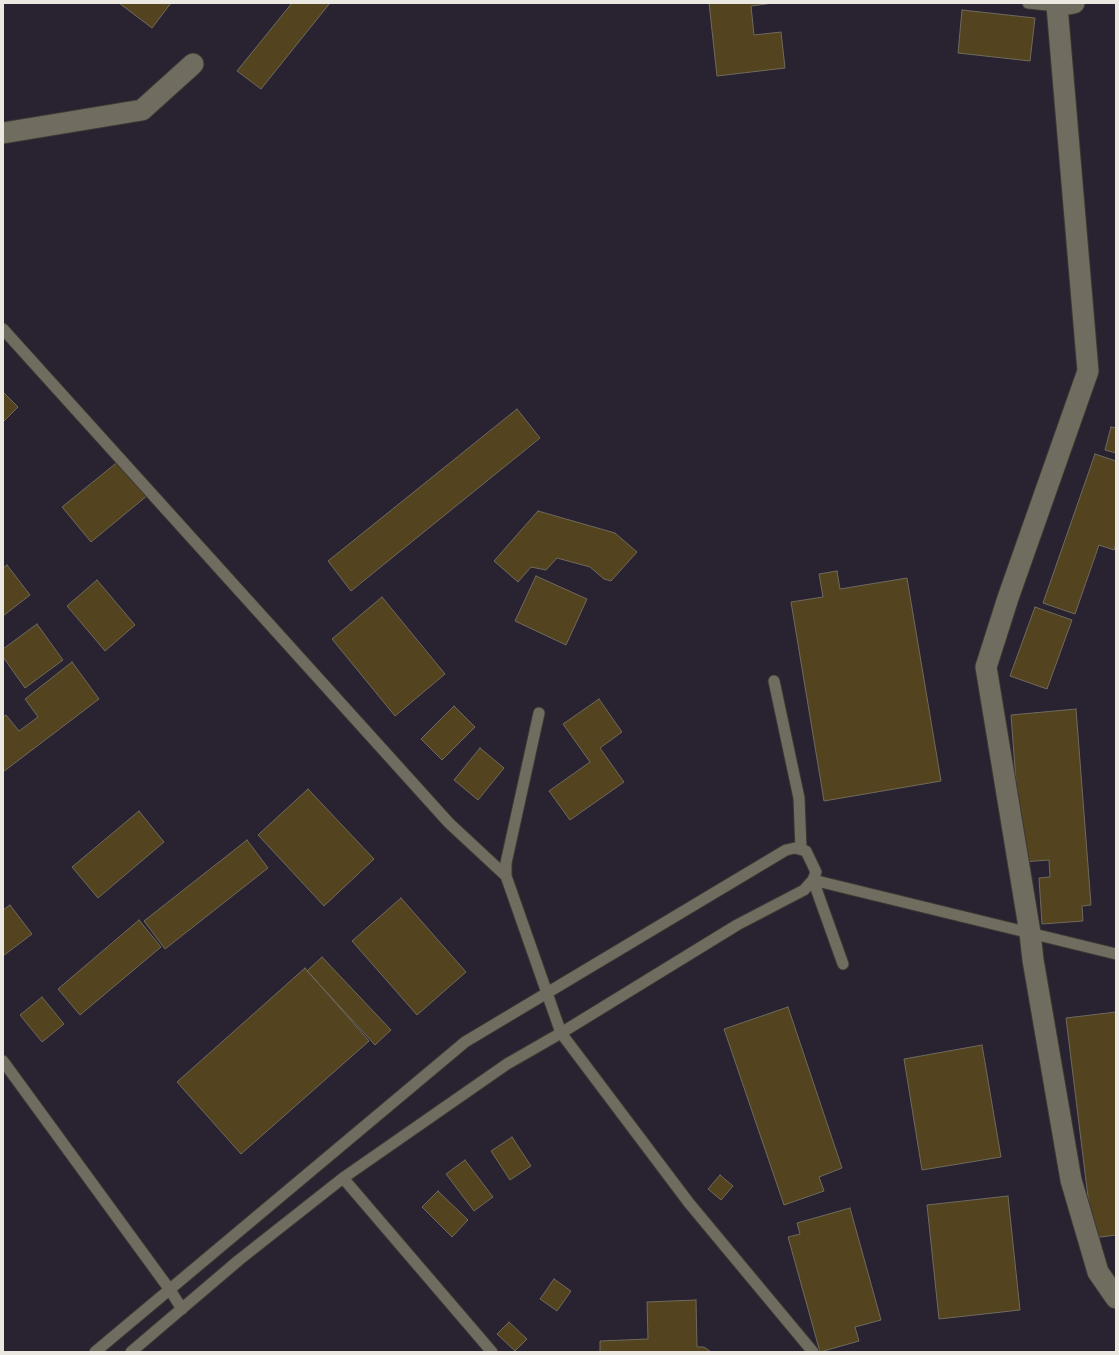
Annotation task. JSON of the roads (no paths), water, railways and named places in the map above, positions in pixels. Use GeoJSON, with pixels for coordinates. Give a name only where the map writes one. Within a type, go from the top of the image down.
{"type":"FeatureCollection","features":[{"type":"Feature","properties":{"kind":"street"},"geometry":{"type":"LineString","coordinates":[[1066,5],[1088,371],[1008,598],[986,667],[1030,933],[1033,960],[1071,1180],[1098,1272],[1116,1298]]}},
{"type":"Feature","properties":{"kind":"street"},"geometry":{"type":"LineString","coordinates":[[3,132],[142,110],[193,64]]}},
{"type":"Feature","properties":{"kind":"lane"},"geometry":{"type":"LineString","coordinates":[[1028,3],[1066,5]]}},
{"type":"Feature","properties":{"kind":"lane"},"geometry":{"type":"LineString","coordinates":[[3,329],[449,823],[506,876]]}},
{"type":"Feature","properties":{"kind":"lane"},"geometry":{"type":"LineString","coordinates":[[774,681],[799,798],[801,849]]}},
{"type":"Feature","properties":{"kind":"lane"},"geometry":{"type":"LineString","coordinates":[[539,713],[506,863],[506,876],[561,1032],[689,1203],[813,1352]]}},
{"type":"Feature","properties":{"kind":"lane"},"geometry":{"type":"LineString","coordinates":[[95,1352],[465,1042],[786,850],[795,848],[806,851],[816,872],[813,880],[804,890],[737,925],[508,1064],[343,1178],[240,1260],[131,1352]]}},
{"type":"Feature","properties":{"kind":"lane"},"geometry":{"type":"LineString","coordinates":[[813,880],[1116,954]]}},
{"type":"Feature","properties":{"kind":"lane"},"geometry":{"type":"LineString","coordinates":[[813,880],[843,964]]}},
{"type":"Feature","properties":{"kind":"lane"},"geometry":{"type":"LineString","coordinates":[[3,1061],[170,1290],[182,1309]]}},
{"type":"Feature","properties":{"kind":"lane"},"geometry":{"type":"LineString","coordinates":[[343,1178],[492,1352]]}}]}
